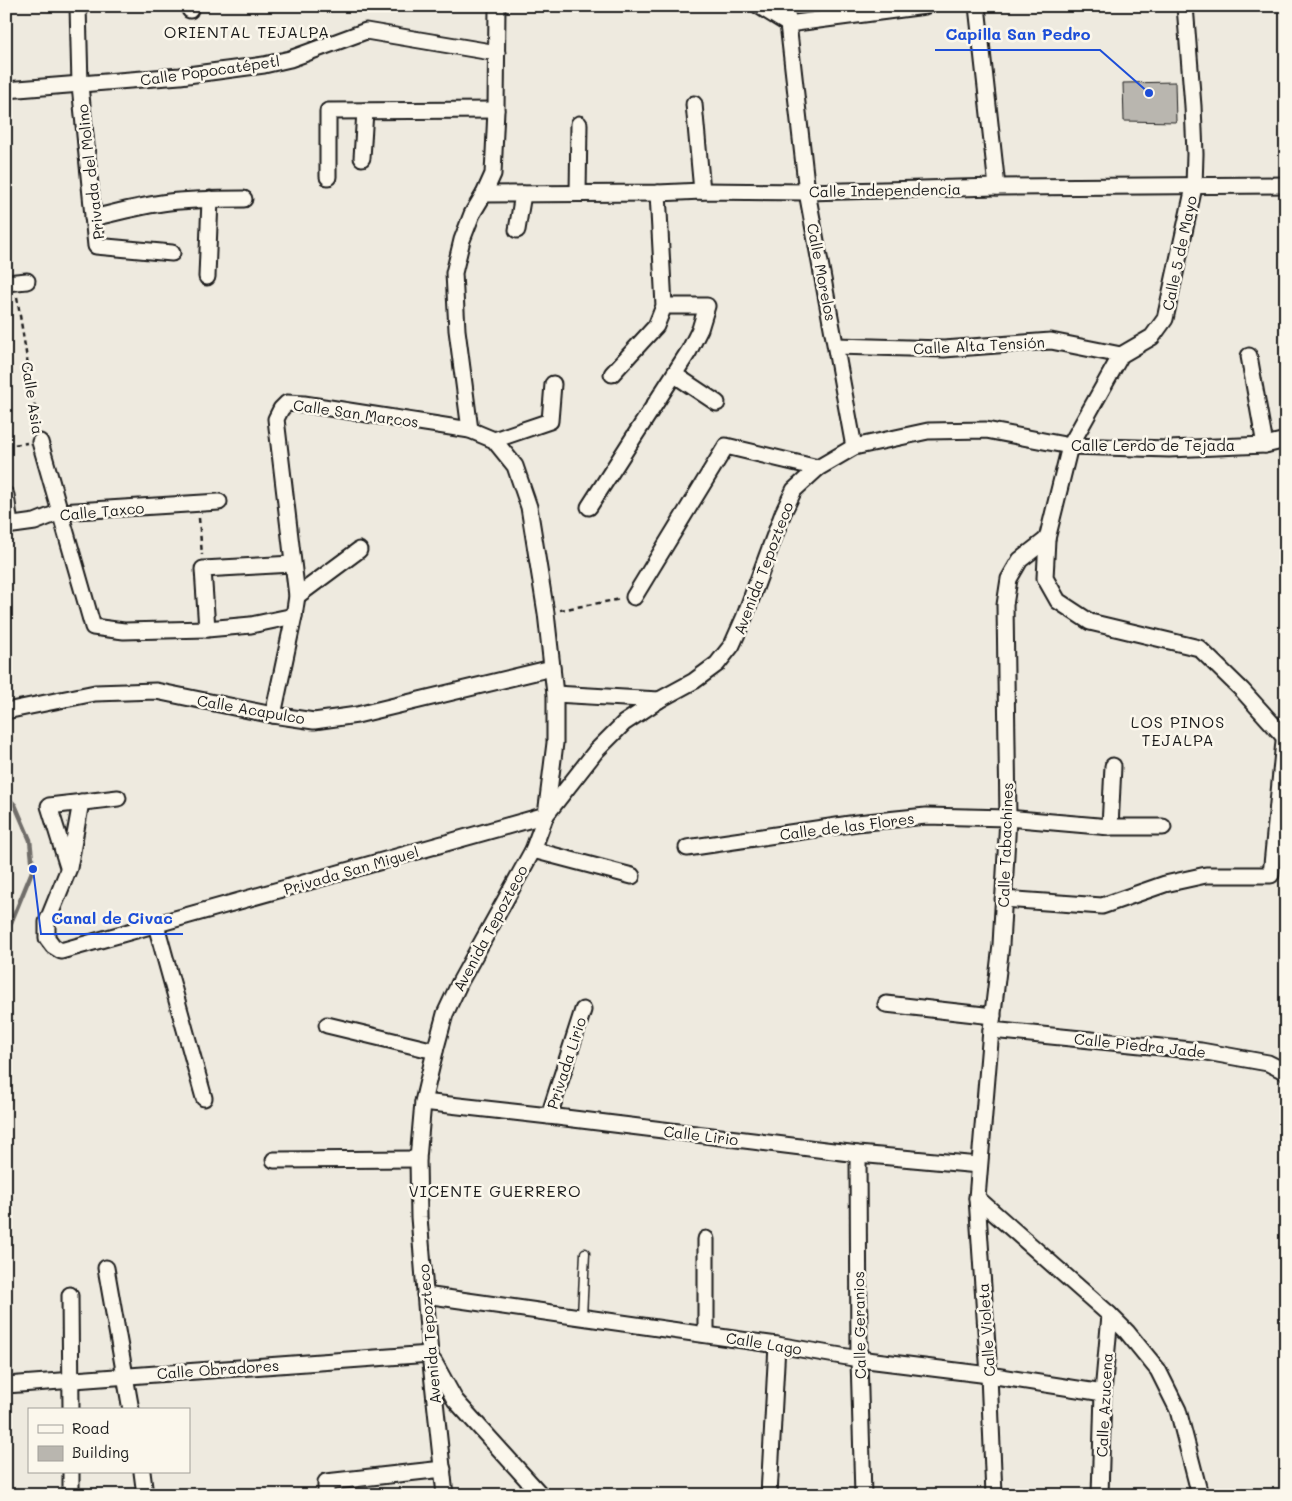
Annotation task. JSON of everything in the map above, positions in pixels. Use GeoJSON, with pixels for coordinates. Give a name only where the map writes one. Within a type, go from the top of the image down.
{"type":"FeatureCollection","features":[{"type":"Feature","properties":{"kind":"street","name":"Privada del Molino"},"geometry":{"type":"LineString","coordinates":[[78,6],[80,85],[96,246],[172,253]]}},
{"type":"Feature","properties":{"kind":"street"},"geometry":{"type":"LineString","coordinates":[[497,6],[493,174],[472,214],[462,240],[454,273],[457,330],[470,430],[494,440],[514,466],[529,507],[546,613],[555,694],[555,743],[546,815]]}},
{"type":"Feature","properties":{"kind":"street"},"geometry":{"type":"LineString","coordinates":[[759,6],[788,24],[925,6]]}},
{"type":"Feature","properties":{"kind":"street","name":"Calle Morelos"},"geometry":{"type":"LineString","coordinates":[[786,6],[807,192],[854,447]]}},
{"type":"Feature","properties":{"kind":"street"},"geometry":{"type":"LineString","coordinates":[[977,6],[996,188]]}},
{"type":"Feature","properties":{"kind":"street","name":"Calle 5 de Mayo"},"geometry":{"type":"LineString","coordinates":[[1121,355],[1152,337],[1165,319],[1194,187],[1194,116],[1185,6]]}},
{"type":"Feature","properties":{"kind":"street","name":"Calle Popocatépetl"},"geometry":{"type":"LineString","coordinates":[[6,90],[180,76],[264,65],[290,59],[366,31],[497,53]]}},
{"type":"Feature","properties":{"kind":"street"},"geometry":{"type":"LineString","coordinates":[[694,104],[702,190]]}},
{"type":"Feature","properties":{"kind":"street"},"geometry":{"type":"LineString","coordinates":[[328,177],[328,111],[496,110]]}},
{"type":"Feature","properties":{"kind":"street"},"geometry":{"type":"LineString","coordinates":[[362,158],[365,111]]}},
{"type":"Feature","properties":{"kind":"street"},"geometry":{"type":"LineString","coordinates":[[578,193],[579,124]]}},
{"type":"Feature","properties":{"kind":"street","name":"Calle Independencia"},"geometry":{"type":"LineString","coordinates":[[484,194],[658,193],[702,190],[807,192],[1286,185]]}},
{"type":"Feature","properties":{"kind":"street"},"geometry":{"type":"LineString","coordinates":[[612,374],[656,326],[664,306],[658,193]]}},
{"type":"Feature","properties":{"kind":"street"},"geometry":{"type":"LineString","coordinates":[[517,230],[523,194]]}},
{"type":"Feature","properties":{"kind":"street"},"geometry":{"type":"LineString","coordinates":[[207,277],[210,199]]}},
{"type":"Feature","properties":{"kind":"street"},"geometry":{"type":"LineString","coordinates":[[92,218],[131,208],[170,202],[244,199]]}},
{"type":"Feature","properties":{"kind":"street"},"geometry":{"type":"LineString","coordinates":[[589,507],[675,375],[700,330],[707,306],[664,306]]}},
{"type":"Feature","properties":{"kind":"street","name":"Calle Alta Tensión"},"geometry":{"type":"LineString","coordinates":[[836,346],[944,350],[1051,342],[1121,355]]}},
{"type":"Feature","properties":{"kind":"street"},"geometry":{"type":"LineString","coordinates":[[1003,899],[1102,906],[1165,884],[1206,875],[1271,875],[1285,735],[1199,648],[1090,622],[1058,601],[1045,578],[1046,539],[1070,446],[1121,355]]}},
{"type":"Feature","properties":{"kind":"street"},"geometry":{"type":"LineString","coordinates":[[1249,356],[1265,445]]}},
{"type":"Feature","properties":{"kind":"street"},"geometry":{"type":"LineString","coordinates":[[675,375],[717,403]]}},
{"type":"Feature","properties":{"kind":"street"},"geometry":{"type":"LineString","coordinates":[[494,440],[550,421],[552,384]]}},
{"type":"Feature","properties":{"kind":"street","name":"Calle San Marcos"},"geometry":{"type":"LineString","coordinates":[[273,715],[297,596],[276,419],[281,409],[287,403],[470,430]]}},
{"type":"Feature","properties":{"kind":"street","name":"Calle Lerdo de Tejada"},"geometry":{"type":"LineString","coordinates":[[818,468],[854,447],[928,431],[986,430],[1070,446],[1169,448],[1265,445],[1286,440]]}},
{"type":"Feature","properties":{"kind":"street","name":"Calle Asia"},"geometry":{"type":"LineString","coordinates":[[40,442],[93,627],[124,632],[207,629]]}},
{"type":"Feature","properties":{"kind":"street"},"geometry":{"type":"LineString","coordinates":[[634,597],[726,446],[818,468]]}},
{"type":"Feature","properties":{"kind":"street","name":"Avenida Tepozteco"},"geometry":{"type":"LineString","coordinates":[[445,1495],[425,1295],[419,1217],[418,1159],[423,1102],[446,1014],[460,982],[533,850],[546,815],[596,751],[624,723],[702,675],[717,664],[732,645],[783,513],[794,490],[818,468]]}},
{"type":"Feature","properties":{"kind":"street"},"geometry":{"type":"LineString","coordinates":[[6,495],[8,525]]}},
{"type":"Feature","properties":{"kind":"street","name":"Calle Taxco"},"geometry":{"type":"LineString","coordinates":[[8,525],[35,522],[60,512],[219,502]]}},
{"type":"Feature","properties":{"kind":"street","name":"Calle Tabachines"},"geometry":{"type":"LineString","coordinates":[[979,1165],[1001,945],[1008,818],[1004,605],[1009,579],[1020,560],[1046,539]]}},
{"type":"Feature","properties":{"kind":"street"},"geometry":{"type":"LineString","coordinates":[[297,596],[358,550]]}},
{"type":"Feature","properties":{"kind":"street"},"geometry":{"type":"LineString","coordinates":[[292,564],[203,569],[207,629],[251,625],[294,616]]}},
{"type":"Feature","properties":{"kind":"street","name":"Calle Acapulco"},"geometry":{"type":"LineString","coordinates":[[6,711],[95,693],[156,691],[273,715],[314,721],[357,715],[552,668]]}},
{"type":"Feature","properties":{"kind":"street"},"geometry":{"type":"LineString","coordinates":[[555,694],[659,700]]}},
{"type":"Feature","properties":{"kind":"street"},"geometry":{"type":"LineString","coordinates":[[1110,827],[1113,766]]}},
{"type":"Feature","properties":{"kind":"street"},"geometry":{"type":"LineString","coordinates":[[69,868],[49,806],[118,798]]}},
{"type":"Feature","properties":{"kind":"street"},"geometry":{"type":"LineString","coordinates":[[69,868],[81,802]]}},
{"type":"Feature","properties":{"kind":"street","name":"Privada San Miguel"},"geometry":{"type":"LineString","coordinates":[[69,868],[47,922],[47,938],[60,951],[546,815]]}},
{"type":"Feature","properties":{"kind":"street","name":"Calle de las Flores"},"geometry":{"type":"LineString","coordinates":[[687,848],[856,823],[916,817],[1008,818],[1110,827],[1163,827]]}},
{"type":"Feature","properties":{"kind":"street"},"geometry":{"type":"LineString","coordinates":[[533,850],[632,876]]}},
{"type":"Feature","properties":{"kind":"street"},"geometry":{"type":"LineString","coordinates":[[156,925],[204,1098]]}},
{"type":"Feature","properties":{"kind":"street","name":"Calle Piedra Jade"},"geometry":{"type":"LineString","coordinates":[[886,1004],[992,1023],[1201,1051],[1268,1063],[1286,1072]]}},
{"type":"Feature","properties":{"kind":"street","name":"Privada Lirio"},"geometry":{"type":"LineString","coordinates":[[549,1116],[584,1010]]}},
{"type":"Feature","properties":{"kind":"street"},"geometry":{"type":"LineString","coordinates":[[326,1025],[435,1051]]}},
{"type":"Feature","properties":{"kind":"street","name":"Calle Lirio"},"geometry":{"type":"LineString","coordinates":[[423,1102],[858,1154],[979,1165]]}},
{"type":"Feature","properties":{"kind":"street","name":"Calle Geranios"},"geometry":{"type":"LineString","coordinates":[[858,1154],[859,1359],[863,1495]]}},
{"type":"Feature","properties":{"kind":"street"},"geometry":{"type":"LineString","coordinates":[[274,1160],[418,1159]]}},
{"type":"Feature","properties":{"kind":"street","name":"Calle Violeta"},"geometry":{"type":"LineString","coordinates":[[979,1165],[977,1198],[989,1375],[994,1495]]}},
{"type":"Feature","properties":{"kind":"street"},"geometry":{"type":"LineString","coordinates":[[977,1198],[1110,1315],[1127,1332],[1158,1370],[1178,1410],[1200,1495]]}},
{"type":"Feature","properties":{"kind":"street"},"geometry":{"type":"LineString","coordinates":[[706,1239],[706,1334]]}},
{"type":"Feature","properties":{"kind":"street"},"geometry":{"type":"LineString","coordinates":[[106,1268],[131,1408]]}},
{"type":"Feature","properties":{"kind":"street"},"geometry":{"type":"LineString","coordinates":[[70,1295],[71,1408]]}},
{"type":"Feature","properties":{"kind":"street","name":"Calle Lago"},"geometry":{"type":"LineString","coordinates":[[425,1295],[706,1334],[859,1359],[989,1375],[1103,1393]]}},
{"type":"Feature","properties":{"kind":"street","name":"Calle Azucena"},"geometry":{"type":"LineString","coordinates":[[1100,1495],[1103,1393],[1110,1315]]}},
{"type":"Feature","properties":{"kind":"street"},"geometry":{"type":"LineString","coordinates":[[769,1495],[777,1345]]}},
{"type":"Feature","properties":{"kind":"street"},"geometry":{"type":"LineString","coordinates":[[430,1354],[454,1400],[541,1495]]}},
{"type":"Feature","properties":{"kind":"street","name":"Calle Obradores"},"geometry":{"type":"LineString","coordinates":[[6,1385],[430,1354]]}},
{"type":"Feature","properties":{"kind":"street"},"geometry":{"type":"LineString","coordinates":[[326,1495],[326,1482],[443,1469]]}},
{"type":"Feature","properties":{"kind":"street"},"geometry":{"type":"LineString","coordinates":[[71,1474],[71,1495]]}},
{"type":"Feature","properties":{"kind":"street"},"geometry":{"type":"LineString","coordinates":[[142,1474],[144,1495]]}},
{"type":"Feature","properties":{"kind":"lane"},"geometry":{"type":"LineString","coordinates":[[582,1317],[585,1253]]}},
{"type":"Feature","properties":{"kind":"path","name":"Calle Asia"},"geometry":{"type":"LineString","coordinates":[[16,282],[40,442]]}},
{"type":"Feature","properties":{"kind":"path"},"geometry":{"type":"LineString","coordinates":[[6,446],[40,442]]}},
{"type":"Feature","properties":{"kind":"path"},"geometry":{"type":"LineString","coordinates":[[199,504],[203,569]]}},
{"type":"Feature","properties":{"kind":"path"},"geometry":{"type":"LineString","coordinates":[[546,613],[634,597]]}},
{"type":"Feature","properties":{"kind":"building"},"geometry":{"type":"Polygon","coordinates":[[[1175,82],[1176,122],[1124,121],[1123,83],[1175,82]]]}},
{"type":"Feature","properties":{"kind":"waterway"},"geometry":{"type":"LineString","coordinates":[[6,796],[15,805],[30,840],[33,869],[6,935]]}},
{"type":"Feature","properties":{"kind":"place","name":"Capilla San Pedro"},"geometry":{"type":"Point","coordinates":[1149,93]}},
{"type":"Feature","properties":{"kind":"place","name":"Canal de Civac"},"geometry":{"type":"Point","coordinates":[33,869]}},
{"type":"Feature","properties":{"kind":"district","name":"ORIENTAL TEJALPA"},"geometry":{"type":"Point","coordinates":[247,31]}},
{"type":"Feature","properties":{"kind":"district","name":"LOS PINOS TEJALPA"},"geometry":{"type":"Point","coordinates":[1178,730]}},
{"type":"Feature","properties":{"kind":"district","name":"VICENTE GUERRERO"},"geometry":{"type":"Point","coordinates":[495,1190]}}]}
